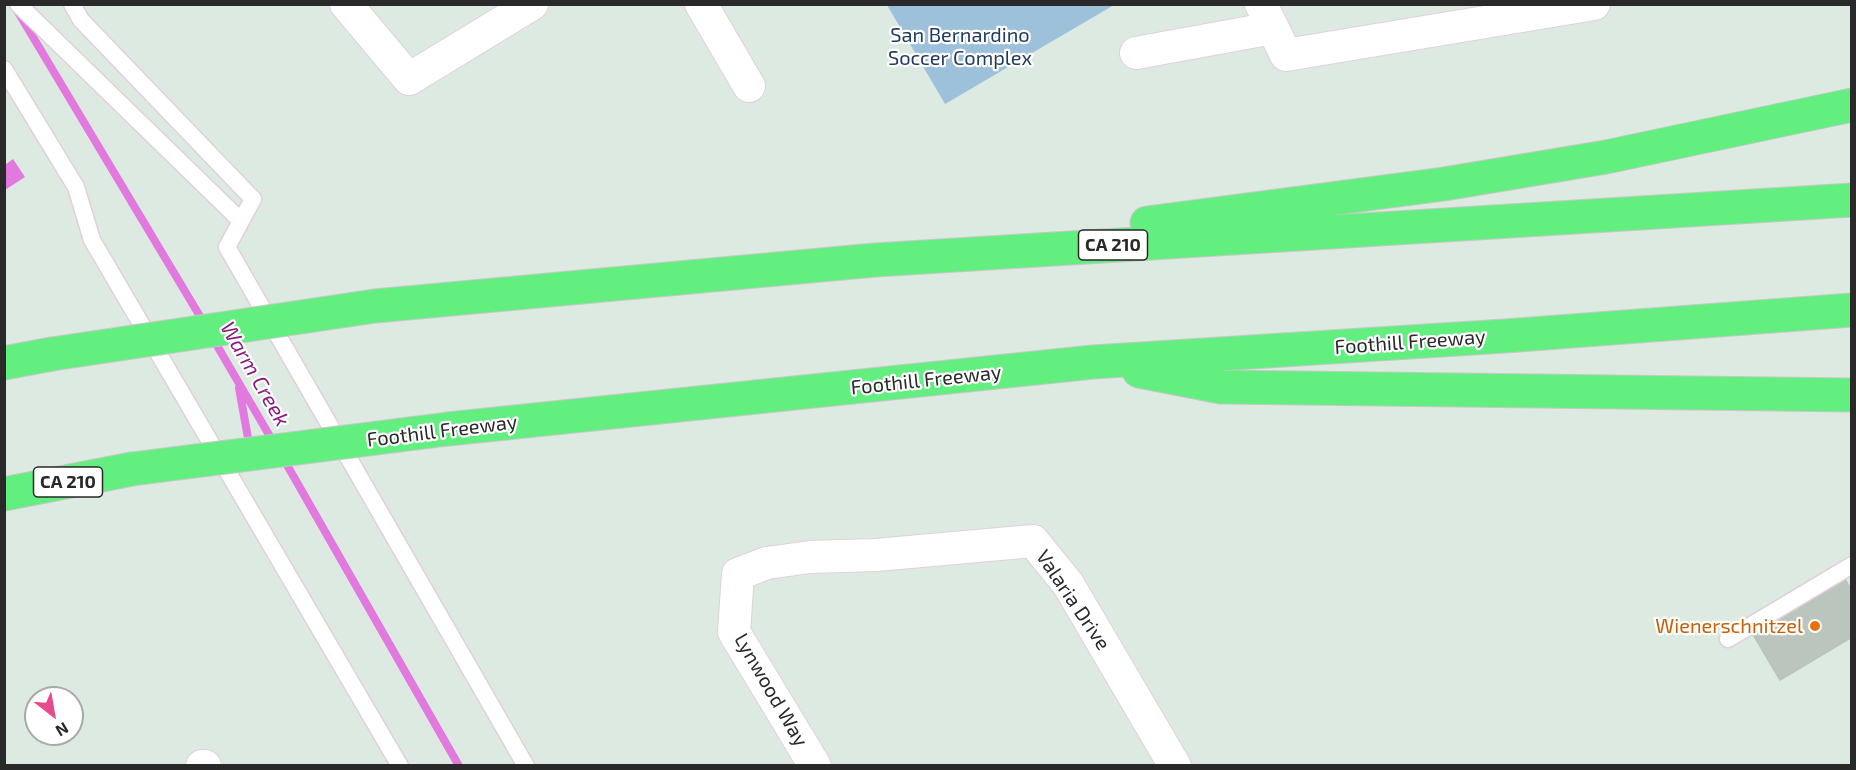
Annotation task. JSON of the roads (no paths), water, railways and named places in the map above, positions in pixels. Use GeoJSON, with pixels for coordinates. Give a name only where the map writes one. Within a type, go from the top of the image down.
{"type":"FeatureCollection","features":[{"type":"Feature","properties":{"kind":"highway"},"geometry":{"type":"LineString","coordinates":[[874,260],[1444,184],[1606,157],[1851,105]]}},
{"type":"Feature","properties":{"kind":"highway","name":"CA 210"},"geometry":{"type":"LineString","coordinates":[[4,363],[375,306],[874,260],[1851,200]]}},
{"type":"Feature","properties":{"kind":"highway","name":"Foothill Freeway"},"geometry":{"type":"LineString","coordinates":[[4,494],[132,470],[448,429],[1093,362],[1505,336],[1851,310]]}},
{"type":"Feature","properties":{"kind":"highway"},"geometry":{"type":"LineString","coordinates":[[1093,362],[1221,387],[1851,395]]}},
{"type":"Feature","properties":{"kind":"street"},"geometry":{"type":"LineString","coordinates":[[346,4],[409,79],[532,4]]}},
{"type":"Feature","properties":{"kind":"street"},"geometry":{"type":"LineString","coordinates":[[701,4],[749,86]]}},
{"type":"Feature","properties":{"kind":"street"},"geometry":{"type":"LineString","coordinates":[[1136,53],[1267,16],[1286,55],[1594,4]]}},
{"type":"Feature","properties":{"kind":"street","name":"Valaria Drive"},"geometry":{"type":"LineString","coordinates":[[876,555],[1033,541],[1068,584],[1175,765]]}},
{"type":"Feature","properties":{"kind":"street","name":"Lynwood Way"},"geometry":{"type":"LineString","coordinates":[[815,765],[734,632],[738,574],[767,563],[810,557],[876,555]]}},
{"type":"Feature","properties":{"kind":"lane"},"geometry":{"type":"LineString","coordinates":[[18,4],[241,221]]}},
{"type":"Feature","properties":{"kind":"lane"},"geometry":{"type":"LineString","coordinates":[[72,4],[81,20],[253,199],[227,247],[526,765]]}},
{"type":"Feature","properties":{"kind":"lane"},"geometry":{"type":"LineString","coordinates":[[4,69],[76,188],[92,240],[400,765]]}},
{"type":"Feature","properties":{"kind":"lane"},"geometry":{"type":"LineString","coordinates":[[1728,639],[1851,565]]}},
{"type":"Feature","properties":{"kind":"waterway","name":"Warm Creek"},"geometry":{"type":"LineString","coordinates":[[18,12],[204,323]]}},
{"type":"Feature","properties":{"kind":"waterway","name":"Warm Creek"},"geometry":{"type":"LineString","coordinates":[[212,337],[275,445]]}},
{"type":"Feature","properties":{"kind":"waterway"},"geometry":{"type":"LineString","coordinates":[[239,388],[250,449]]}},
{"type":"Feature","properties":{"kind":"waterway","name":"Warm Creek"},"geometry":{"type":"LineString","coordinates":[[283,458],[459,766]]}},
{"type":"Feature","properties":{"kind":"place","name":"Wienerschnitzel"},"geometry":{"type":"Point","coordinates":[1815,626]}},
{"type":"Feature","properties":{"kind":"park label","name":"San Bernardino Soccer Complex"},"geometry":{"type":"Point","coordinates":[960,46]}}]}
